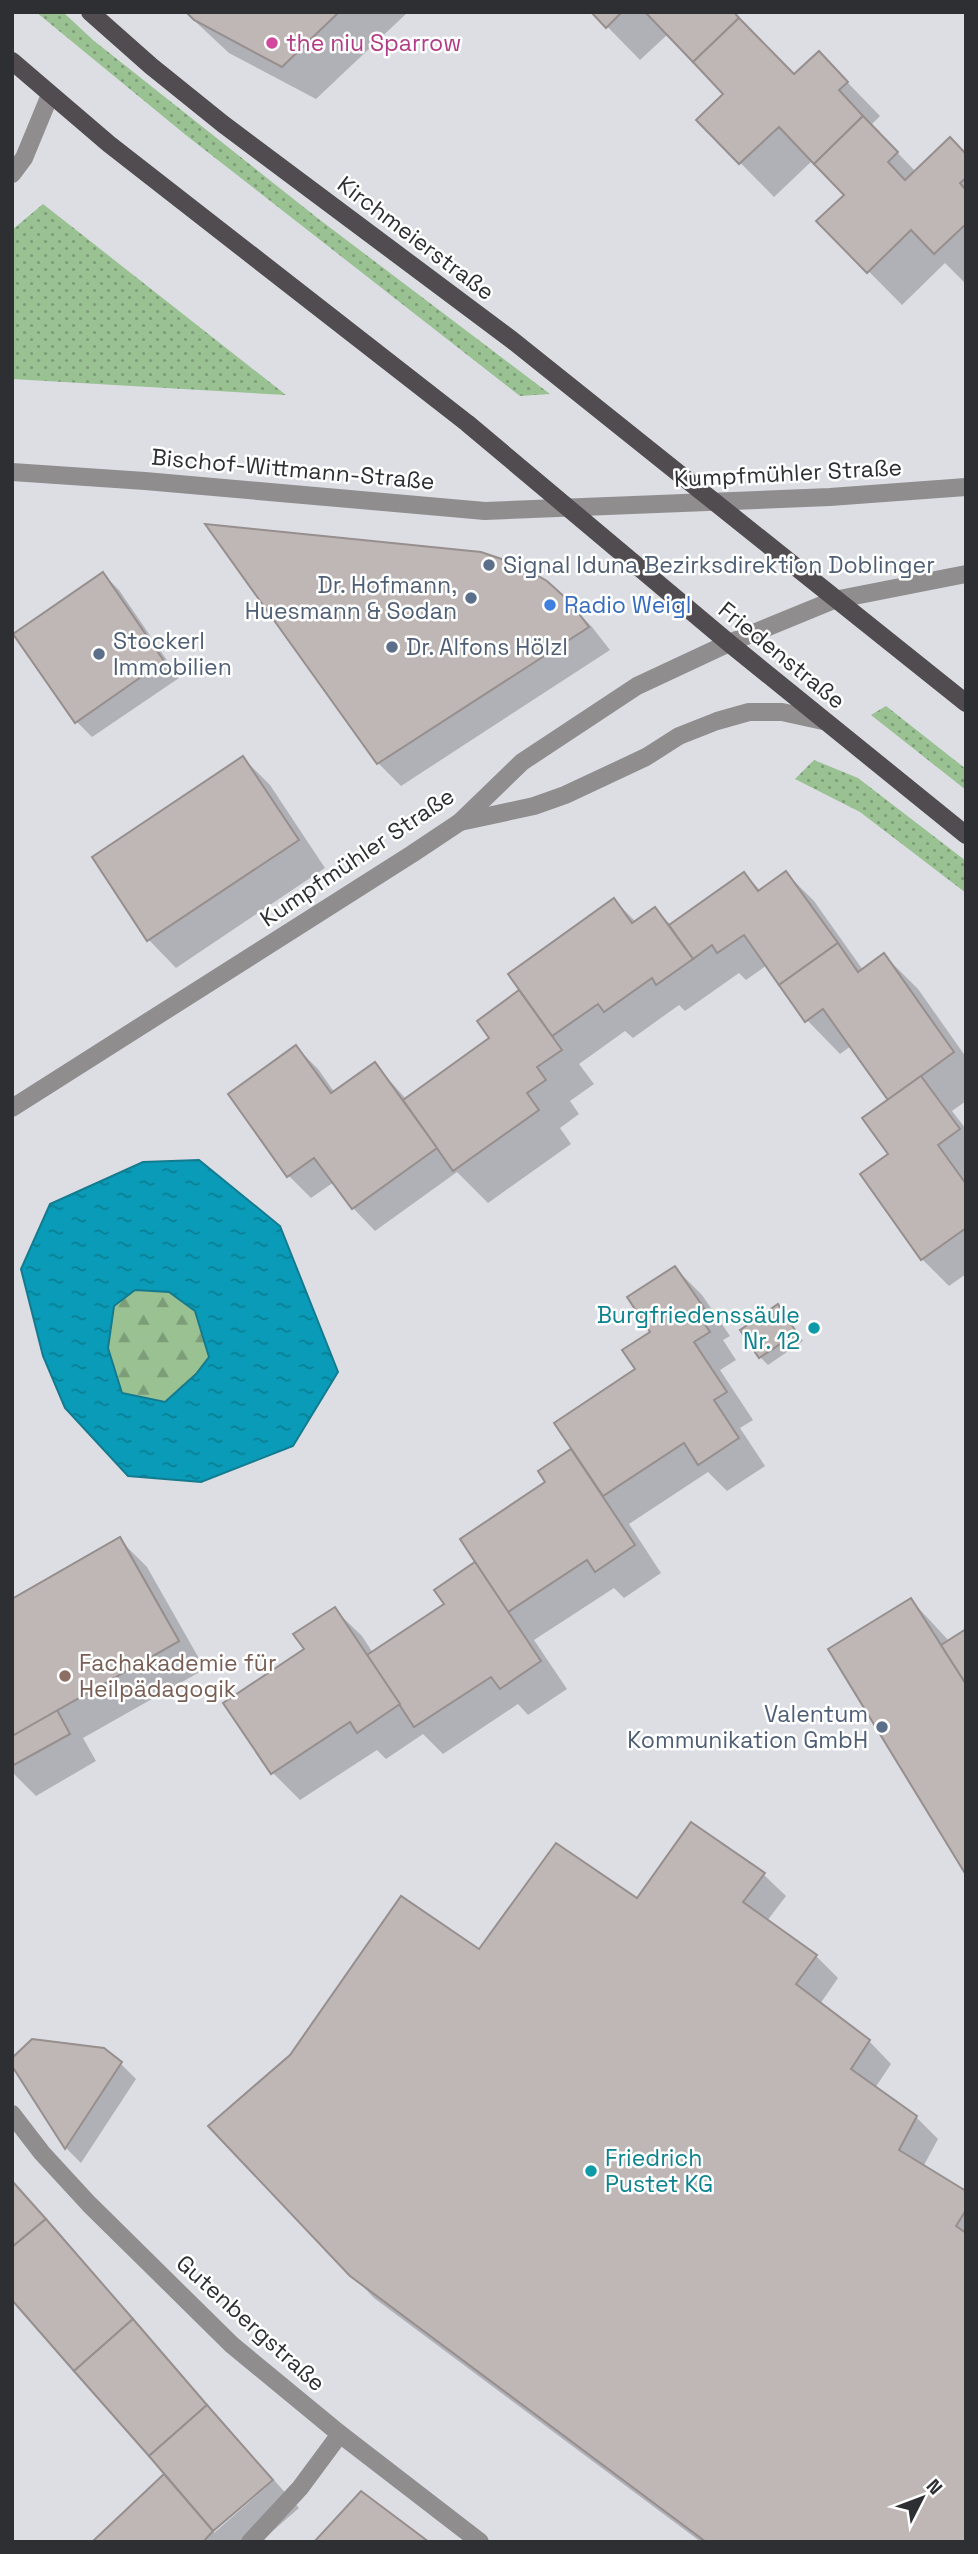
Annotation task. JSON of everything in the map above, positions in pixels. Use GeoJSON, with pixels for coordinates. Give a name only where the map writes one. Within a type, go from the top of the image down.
{"type":"FeatureCollection","features":[{"type":"Feature","properties":{"kind":"main road","name":"Kirchmeierstraße"},"geometry":{"type":"LineString","coordinates":[[90,12],[223,124],[512,340],[712,501]]}},
{"type":"Feature","properties":{"kind":"main road"},"geometry":{"type":"LineString","coordinates":[[12,61],[50,95],[432,395],[570,509]]}},
{"type":"Feature","properties":{"kind":"main road"},"geometry":{"type":"LineString","coordinates":[[712,501],[966,704]]}},
{"type":"Feature","properties":{"kind":"main road","name":"Friedenstraße"},"geometry":{"type":"LineString","coordinates":[[570,509],[823,721],[966,835]]}},
{"type":"Feature","properties":{"kind":"street"},"geometry":{"type":"LineString","coordinates":[[12,174],[23,158],[50,95]]}},
{"type":"Feature","properties":{"kind":"street","name":"Bischof-Wittmann-Straße"},"geometry":{"type":"LineString","coordinates":[[12,472],[485,511],[570,509]]}},
{"type":"Feature","properties":{"kind":"street","name":"Kumpfmühler Straße"},"geometry":{"type":"LineString","coordinates":[[570,509],[830,497],[966,487]]}},
{"type":"Feature","properties":{"kind":"street","name":"Kumpfmühler Straße"},"geometry":{"type":"LineString","coordinates":[[12,1108],[292,932],[460,822],[522,762],[637,686],[729,643],[834,600],[966,574]]}},
{"type":"Feature","properties":{"kind":"street"},"geometry":{"type":"LineString","coordinates":[[460,822],[534,806],[565,795],[646,757],[678,736],[749,712],[782,712],[823,721]]}},
{"type":"Feature","properties":{"kind":"street","name":"Gutenbergstraße"},"geometry":{"type":"LineString","coordinates":[[12,2114],[42,2153],[89,2204],[232,2345],[340,2434],[481,2542]]}},
{"type":"Feature","properties":{"kind":"street"},"geometry":{"type":"LineString","coordinates":[[250,2542],[300,2488],[340,2434]]}},
{"type":"Feature","properties":{"kind":"green space"},"geometry":{"type":"Polygon","coordinates":[[[36,12],[63,12],[93,40],[320,220],[550,394],[520,396],[187,136],[36,12]]]}},
{"type":"Feature","properties":{"kind":"green space"},"geometry":{"type":"Polygon","coordinates":[[[43,204],[286,395],[12,379],[12,230],[43,204]]]}},
{"type":"Feature","properties":{"kind":"green space"},"geometry":{"type":"Polygon","coordinates":[[[886,706],[966,769],[966,790],[871,715],[886,706]]]}},
{"type":"Feature","properties":{"kind":"green space"},"geometry":{"type":"Polygon","coordinates":[[[814,760],[858,778],[966,861],[966,893],[860,812],[795,779],[814,760]]]}},
{"type":"Feature","properties":{"kind":"green space"},"geometry":{"type":"Polygon","coordinates":[[[135,1290],[169,1292],[195,1311],[209,1358],[196,1374],[165,1402],[122,1393],[108,1348],[114,1306],[135,1290]]]}},
{"type":"Feature","properties":{"kind":"water"},"geometry":{"type":"Polygon","coordinates":[[[199,1160],[280,1226],[338,1372],[293,1446],[201,1482],[128,1476],[65,1408],[43,1356],[21,1269],[50,1204],[143,1162],[199,1160]],[[135,1290],[114,1306],[108,1348],[122,1393],[165,1402],[196,1374],[209,1357],[195,1311],[169,1292],[135,1290]]]}},
{"type":"Feature","properties":{"kind":"building","name":"the niu Sparrow"},"geometry":{"type":"Polygon","coordinates":[[[186,12],[339,12],[282,67],[194,20],[186,12]]]}},
{"type":"Feature","properties":{"kind":"building"},"geometry":{"type":"Polygon","coordinates":[[[591,12],[622,12],[606,28],[591,12]]]}},
{"type":"Feature","properties":{"kind":"building"},"geometry":{"type":"Polygon","coordinates":[[[645,12],[734,12],[739,18],[693,62],[645,12]]]}},
{"type":"Feature","properties":{"kind":"building"},"geometry":{"type":"Polygon","coordinates":[[[739,18],[794,74],[819,51],[848,82],[839,90],[863,116],[814,164],[779,127],[739,164],[696,120],[723,94],[693,62],[739,18]]]}},
{"type":"Feature","properties":{"kind":"building"},"geometry":{"type":"Polygon","coordinates":[[[863,116],[898,152],[888,162],[905,180],[950,137],[966,154],[966,178],[960,183],[966,190],[966,224],[934,254],[911,230],[867,273],[816,221],[844,195],[814,164],[863,116]]]}},
{"type":"Feature","properties":{"kind":"building"},"geometry":{"type":"Polygon","coordinates":[[[205,524],[481,552],[519,565],[547,581],[570,602],[589,627],[377,764],[205,524]]]}},
{"type":"Feature","properties":{"kind":"building"},"geometry":{"type":"Polygon","coordinates":[[[103,572],[164,661],[75,723],[13,634],[103,572]]]}},
{"type":"Feature","properties":{"kind":"building"},"geometry":{"type":"Polygon","coordinates":[[[243,756],[299,840],[147,941],[92,857],[243,756]]]}},
{"type":"Feature","properties":{"kind":"building"},"geometry":{"type":"Polygon","coordinates":[[[786,871],[838,943],[779,985],[744,935],[717,953],[712,945],[693,959],[669,925],[744,872],[758,891],[786,871]]]}},
{"type":"Feature","properties":{"kind":"building"},"geometry":{"type":"Polygon","coordinates":[[[614,898],[632,923],[655,907],[693,959],[656,985],[652,978],[604,1012],[598,1004],[552,1036],[508,974],[614,898]]]}},
{"type":"Feature","properties":{"kind":"building"},"geometry":{"type":"Polygon","coordinates":[[[838,943],[858,972],[884,953],[954,1052],[888,1100],[823,1009],[805,1022],[779,985],[838,943]]]}},
{"type":"Feature","properties":{"kind":"building"},"geometry":{"type":"Polygon","coordinates":[[[519,990],[562,1050],[537,1067],[546,1080],[527,1093],[539,1110],[453,1171],[403,1100],[489,1038],[477,1021],[519,990]]]}},
{"type":"Feature","properties":{"kind":"building"},"geometry":{"type":"Polygon","coordinates":[[[296,1045],[331,1093],[375,1062],[437,1148],[352,1209],[314,1158],[287,1177],[228,1094],[296,1045]]]}},
{"type":"Feature","properties":{"kind":"building"},"geometry":{"type":"Polygon","coordinates":[[[921,1076],[960,1129],[938,1145],[966,1184],[966,1228],[921,1260],[860,1174],[888,1154],[862,1118],[921,1076]]]}},
{"type":"Feature","properties":{"kind":"building"},"geometry":{"type":"Polygon","coordinates":[[[675,1266],[704,1308],[697,1312],[710,1332],[694,1342],[727,1392],[714,1400],[739,1438],[698,1465],[684,1443],[603,1496],[554,1423],[635,1369],[622,1350],[650,1332],[627,1297],[675,1266]]]}},
{"type":"Feature","properties":{"kind":"building"},"geometry":{"type":"Polygon","coordinates":[[[778,1304],[797,1333],[759,1358],[740,1330],[778,1304]]]}},
{"type":"Feature","properties":{"kind":"building"},"geometry":{"type":"Polygon","coordinates":[[[571,1449],[635,1545],[595,1572],[587,1560],[508,1612],[460,1539],[545,1482],[538,1471],[571,1449]]]}},
{"type":"Feature","properties":{"kind":"building","name":"Fachakademie für Heilpädagogik"},"geometry":{"type":"Polygon","coordinates":[[[120,1537],[179,1641],[57,1710],[70,1734],[12,1766],[12,1599],[120,1537]]]}},
{"type":"Feature","properties":{"kind":"building","name":"Fachakademie für Heilpädagogik"},"geometry":{"type":"Polygon","coordinates":[[[120,1537],[179,1641],[12,1736],[12,1599],[120,1537]]]}},
{"type":"Feature","properties":{"kind":"building"},"geometry":{"type":"Polygon","coordinates":[[[475,1562],[541,1661],[500,1689],[491,1677],[414,1727],[367,1655],[444,1604],[434,1590],[475,1562]]]}},
{"type":"Feature","properties":{"kind":"building"},"geometry":{"type":"Polygon","coordinates":[[[911,1598],[966,1684],[966,1875],[828,1649],[911,1598]]]}},
{"type":"Feature","properties":{"kind":"building"},"geometry":{"type":"Polygon","coordinates":[[[335,1607],[400,1704],[357,1733],[350,1722],[271,1774],[223,1703],[304,1649],[293,1634],[335,1607]]]}},
{"type":"Feature","properties":{"kind":"building"},"geometry":{"type":"Polygon","coordinates":[[[966,1629],[966,1684],[941,1645],[966,1629]]]}},
{"type":"Feature","properties":{"kind":"building","name":"Friedrich Pustet KG"},"geometry":{"type":"Polygon","coordinates":[[[691,1822],[765,1873],[743,1902],[817,1955],[796,1984],[870,2040],[851,2069],[917,2116],[899,2150],[966,2191],[966,2210],[956,2226],[966,2233],[966,2542],[706,2542],[350,2276],[208,2126],[290,2055],[401,1896],[479,1949],[556,1843],[637,1898],[691,1822]]]}},
{"type":"Feature","properties":{"kind":"building"},"geometry":{"type":"Polygon","coordinates":[[[32,2039],[104,2048],[122,2062],[65,2149],[12,2066],[12,2058],[32,2039]]]}},
{"type":"Feature","properties":{"kind":"building"},"geometry":{"type":"Polygon","coordinates":[[[12,2181],[46,2219],[12,2247],[12,2181]]]}},
{"type":"Feature","properties":{"kind":"building"},"geometry":{"type":"Polygon","coordinates":[[[46,2219],[133,2319],[74,2371],[12,2300],[12,2247],[46,2219]]]}},
{"type":"Feature","properties":{"kind":"building"},"geometry":{"type":"Polygon","coordinates":[[[133,2319],[207,2405],[149,2456],[74,2371],[133,2319]]]}},
{"type":"Feature","properties":{"kind":"building"},"geometry":{"type":"Polygon","coordinates":[[[207,2405],[273,2480],[213,2531],[149,2456],[207,2405]]]}},
{"type":"Feature","properties":{"kind":"building"},"geometry":{"type":"Polygon","coordinates":[[[164,2474],[213,2531],[203,2542],[92,2542],[164,2474]]]}},
{"type":"Feature","properties":{"kind":"building"},"geometry":{"type":"Polygon","coordinates":[[[361,2491],[429,2542],[314,2542],[361,2491]]]}},
{"type":"Feature","properties":{"kind":"place","name":"the niu Sparrow"},"geometry":{"type":"Point","coordinates":[272,43]}},
{"type":"Feature","properties":{"kind":"place","name":"Signal Iduna Bezirksdirektion Doblinger"},"geometry":{"type":"Point","coordinates":[489,565]}},
{"type":"Feature","properties":{"kind":"place","name":"Dr. Hofmann, Huesmann & Sodan"},"geometry":{"type":"Point","coordinates":[471,598]}},
{"type":"Feature","properties":{"kind":"place","name":"Radio Weigl"},"geometry":{"type":"Point","coordinates":[550,605]}},
{"type":"Feature","properties":{"kind":"place","name":"Dr. Alfons Hölzl"},"geometry":{"type":"Point","coordinates":[392,647]}},
{"type":"Feature","properties":{"kind":"place","name":"Stockerl Immobilien"},"geometry":{"type":"Point","coordinates":[99,654]}},
{"type":"Feature","properties":{"kind":"place","name":"Burgfriedenssäule Nr. 12"},"geometry":{"type":"Point","coordinates":[814,1328]}},
{"type":"Feature","properties":{"kind":"place","name":"Fachakademie für Heilpädagogik"},"geometry":{"type":"Point","coordinates":[65,1676]}},
{"type":"Feature","properties":{"kind":"place","name":"Valentum Kommunikation GmbH"},"geometry":{"type":"Point","coordinates":[882,1727]}},
{"type":"Feature","properties":{"kind":"place","name":"Friedrich Pustet KG"},"geometry":{"type":"Point","coordinates":[591,2171]}}]}
